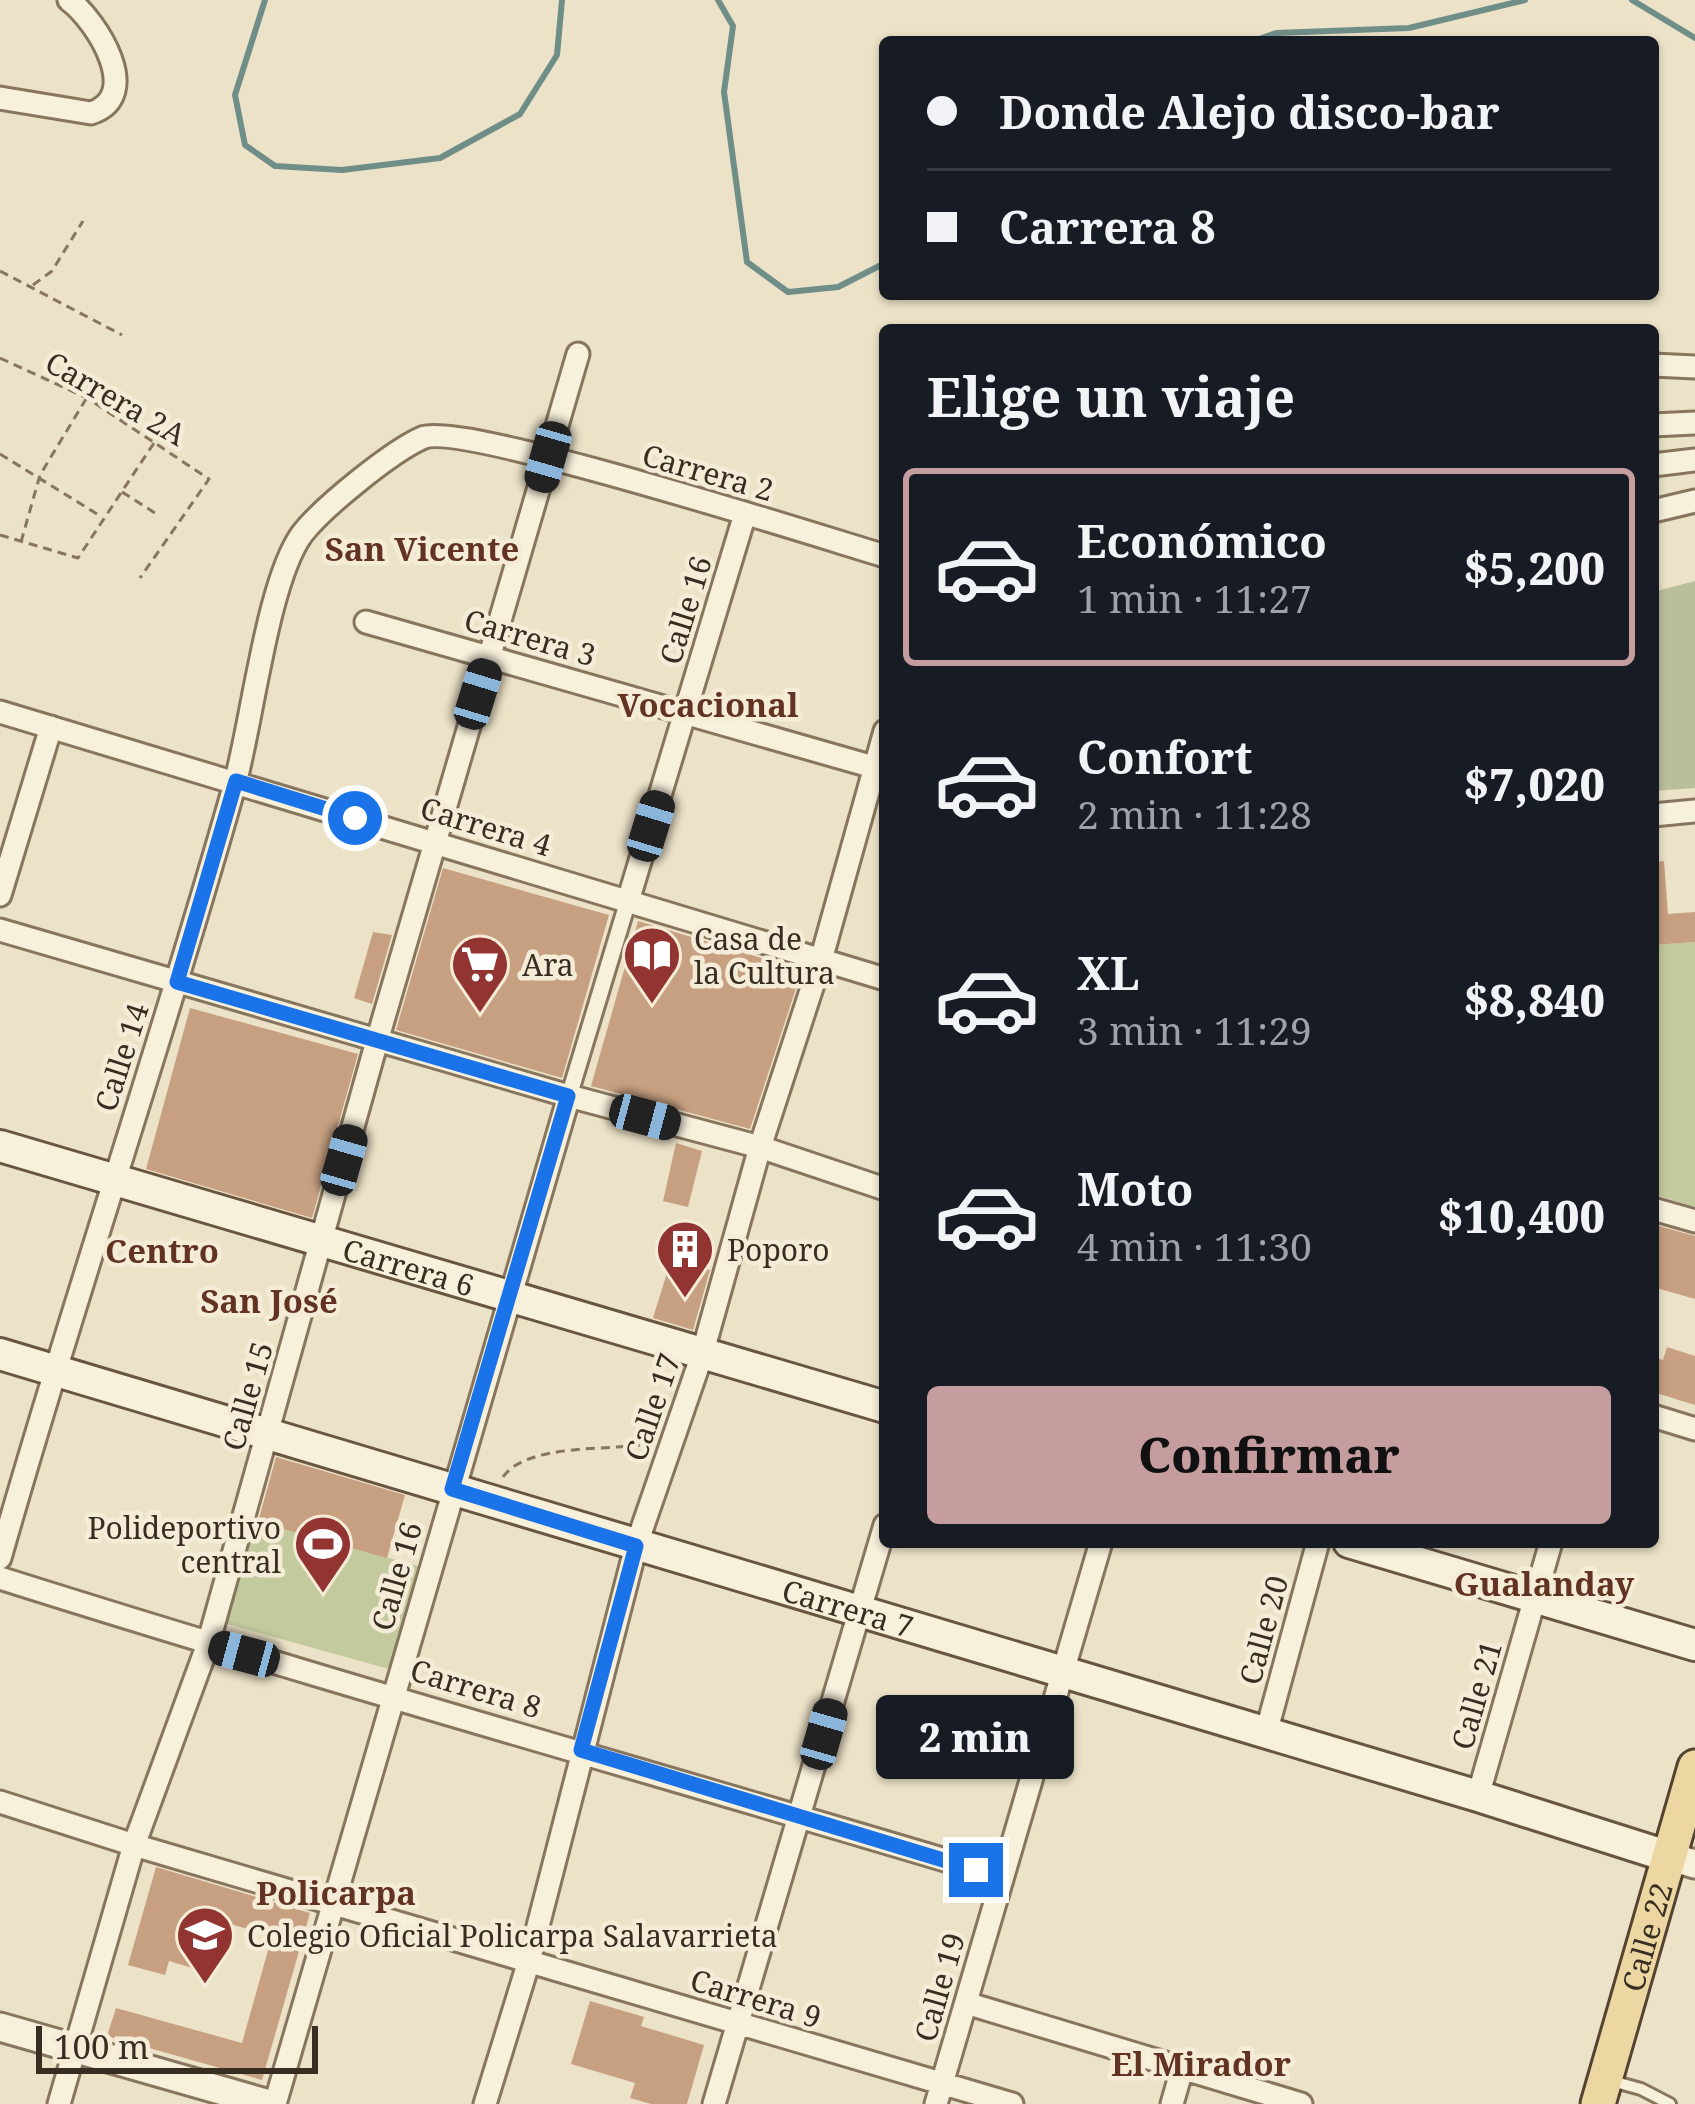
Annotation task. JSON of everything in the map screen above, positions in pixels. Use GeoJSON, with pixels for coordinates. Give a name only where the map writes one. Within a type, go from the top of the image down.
{"type":"FeatureCollection","features":[{"type":"Feature","properties":{"kind":"main road","name":"Carrera 6"},"geometry":{"type":"LineString","coordinates":[[0,1146],[879,1405]]}},
{"type":"Feature","properties":{"kind":"main road","name":"Carrera 7"},"geometry":{"type":"LineString","coordinates":[[0,1354],[1682,1861]]}},
{"type":"Feature","properties":{"kind":"main road"},"geometry":{"type":"LineString","coordinates":[[1369,1548],[1695,1645]]}},
{"type":"Feature","properties":{"kind":"main road","name":"Calle 22"},"geometry":{"type":"LineString","coordinates":[[1602,2091],[1682,1861],[1695,1767]]}},
{"type":"Feature","properties":{"kind":"street"},"geometry":{"type":"LineString","coordinates":[[0,98],[91,113],[112,100],[116,88],[113,68],[89,18],[69,0]]}},
{"type":"Feature","properties":{"kind":"street","name":"Calle 15"},"geometry":{"type":"LineString","coordinates":[[59,2104],[134,1845],[208,1644],[434,842],[578,354]]}},
{"type":"Feature","properties":{"kind":"street"},"geometry":{"type":"LineString","coordinates":[[1659,365],[1695,367]]}},
{"type":"Feature","properties":{"kind":"street"},"geometry":{"type":"LineString","coordinates":[[1659,425],[1695,423]]}},
{"type":"Feature","properties":{"kind":"street","name":"Carrera 2"},"geometry":{"type":"LineString","coordinates":[[443,435],[548,457],[879,554]]}},
{"type":"Feature","properties":{"kind":"street","name":"Calle 14"},"geometry":{"type":"LineString","coordinates":[[0,1558],[53,1370],[236,781],[280,587],[301,536],[349,489],[423,437],[443,435]]}},
{"type":"Feature","properties":{"kind":"street"},"geometry":{"type":"LineString","coordinates":[[1659,464],[1695,460]]}},
{"type":"Feature","properties":{"kind":"street"},"geometry":{"type":"LineString","coordinates":[[1659,510],[1695,501]]}},
{"type":"Feature","properties":{"kind":"street","name":"Calle 16"},"geometry":{"type":"LineString","coordinates":[[272,2104],[568,1096],[745,514]]}},
{"type":"Feature","properties":{"kind":"street","name":"Carrera 3"},"geometry":{"type":"LineString","coordinates":[[366,622],[879,769]]}},
{"type":"Feature","properties":{"kind":"street","name":"Carrera 4"},"geometry":{"type":"LineString","coordinates":[[0,712],[879,977]]}},
{"type":"Feature","properties":{"kind":"street"},"geometry":{"type":"LineString","coordinates":[[0,895],[51,727]]}},
{"type":"Feature","properties":{"kind":"street","name":"Calle 17"},"geometry":{"type":"LineString","coordinates":[[485,2104],[530,1961],[636,1546],[702,1354],[760,1147],[879,769]]}},
{"type":"Feature","properties":{"kind":"street"},"geometry":{"type":"LineString","coordinates":[[1659,814],[1695,811]]}},
{"type":"Feature","properties":{"kind":"street"},"geometry":{"type":"LineString","coordinates":[[0,930],[568,1096],[760,1147],[879,1187]]}},
{"type":"Feature","properties":{"kind":"street"},"geometry":{"type":"LineString","coordinates":[[1659,1211],[1695,1221]]}},
{"type":"Feature","properties":{"kind":"street"},"geometry":{"type":"LineString","coordinates":[[1659,1418],[1695,1429]]}},
{"type":"Feature","properties":{"kind":"street"},"geometry":{"type":"LineString","coordinates":[[714,2104],[879,1546]]}},
{"type":"Feature","properties":{"kind":"street","name":"Calle 19"},"geometry":{"type":"LineString","coordinates":[[940,2098],[1099,1548]]}},
{"type":"Feature","properties":{"kind":"street","name":"Calle 20"},"geometry":{"type":"LineString","coordinates":[[1266,1733],[1316,1548]]}},
{"type":"Feature","properties":{"kind":"street","name":"Calle 21"},"geometry":{"type":"LineString","coordinates":[[1478,1796],[1550,1548]]}},
{"type":"Feature","properties":{"kind":"street","name":"Carrera 8"},"geometry":{"type":"LineString","coordinates":[[0,1578],[208,1644],[393,1694],[1003,1877]]}},
{"type":"Feature","properties":{"kind":"street","name":"Carrera 9"},"geometry":{"type":"LineString","coordinates":[[0,1802],[738,2024],[940,2098],[1012,2104]]}},
{"type":"Feature","properties":{"kind":"street"},"geometry":{"type":"LineString","coordinates":[[966,2003],[1300,2104]]}},
{"type":"Feature","properties":{"kind":"street"},"geometry":{"type":"LineString","coordinates":[[0,2027],[272,2104]]}},
{"type":"Feature","properties":{"kind":"street"},"geometry":{"type":"LineString","coordinates":[[1172,2104],[1183,2069]]}},
{"type":"Feature","properties":{"kind":"lane"},"geometry":{"type":"LineString","coordinates":[[1602,2091],[1641,2089],[1670,2104]]}},
{"type":"Feature","properties":{"kind":"path"},"geometry":{"type":"LineString","coordinates":[[32,286],[52,271],[83,220]]}},
{"type":"Feature","properties":{"kind":"path"},"geometry":{"type":"LineString","coordinates":[[0,271],[122,335]]}},
{"type":"Feature","properties":{"kind":"path","name":"Carrera 2A"},"geometry":{"type":"LineString","coordinates":[[0,358],[87,398],[209,479],[140,578]]}},
{"type":"Feature","properties":{"kind":"path"},"geometry":{"type":"LineString","coordinates":[[21,542],[40,475],[87,398]]}},
{"type":"Feature","properties":{"kind":"path"},"geometry":{"type":"LineString","coordinates":[[0,535],[78,558],[155,442]]}},
{"type":"Feature","properties":{"kind":"path"},"geometry":{"type":"LineString","coordinates":[[0,454],[104,518]]}},
{"type":"Feature","properties":{"kind":"path"},"geometry":{"type":"LineString","coordinates":[[121,491],[155,513]]}},
{"type":"Feature","properties":{"kind":"path"},"geometry":{"type":"LineString","coordinates":[[493,1501],[509,1468],[528,1458],[672,1440]]}},
{"type":"Feature","properties":{"kind":"green space"},"geometry":{"type":"Polygon","coordinates":[[[1695,581],[1695,788],[1659,791],[1659,590],[1695,581]]]}},
{"type":"Feature","properties":{"kind":"green space"},"geometry":{"type":"Polygon","coordinates":[[[1695,942],[1695,1207],[1659,1196],[1659,945],[1695,942]]]}},
{"type":"Feature","properties":{"kind":"green space","name":"Polideportivo central"},"geometry":{"type":"Polygon","coordinates":[[[256,1521],[418,1566],[389,1669],[227,1624],[256,1521]]]}},
{"type":"Feature","properties":{"kind":"building"},"geometry":{"type":"Polygon","coordinates":[[[1659,861],[1664,861],[1668,914],[1695,912],[1695,942],[1659,945],[1659,861]]]}},
{"type":"Feature","properties":{"kind":"building"},"geometry":{"type":"Polygon","coordinates":[[[443,868],[609,915],[562,1078],[396,1030],[443,868]]]}},
{"type":"Feature","properties":{"kind":"building"},"geometry":{"type":"Polygon","coordinates":[[[638,921],[802,970],[750,1129],[591,1086],[638,921]]]}},
{"type":"Feature","properties":{"kind":"building"},"geometry":{"type":"Polygon","coordinates":[[[373,932],[392,935],[372,1004],[354,998],[373,932]]]}},
{"type":"Feature","properties":{"kind":"building"},"geometry":{"type":"Polygon","coordinates":[[[190,1008],[358,1054],[312,1218],[146,1169],[190,1008]]]}},
{"type":"Feature","properties":{"kind":"building"},"geometry":{"type":"Polygon","coordinates":[[[676,1143],[702,1151],[688,1207],[663,1201],[676,1143]]]}},
{"type":"Feature","properties":{"kind":"building"},"geometry":{"type":"Polygon","coordinates":[[[1659,1226],[1695,1236],[1695,1299],[1659,1289],[1659,1226]]]}},
{"type":"Feature","properties":{"kind":"building","name":"Poporo"},"geometry":{"type":"Polygon","coordinates":[[[671,1260],[710,1270],[693,1330],[653,1318],[671,1260]]]}},
{"type":"Feature","properties":{"kind":"building"},"geometry":{"type":"Polygon","coordinates":[[[1667,1347],[1695,1356],[1695,1405],[1659,1394],[1659,1359],[1663,1360],[1667,1347]]]}},
{"type":"Feature","properties":{"kind":"building"},"geometry":{"type":"Polygon","coordinates":[[[276,1457],[405,1495],[387,1558],[258,1522],[276,1457]]]}},
{"type":"Feature","properties":{"kind":"building","name":"Colegio Oficial Policarpa Salavarrieta"},"geometry":{"type":"Polygon","coordinates":[[[156,1867],[310,1913],[262,2080],[107,2036],[116,2008],[242,2043],[272,1936],[213,1919],[199,1970],[169,1961],[165,1975],[128,1965],[156,1867]]]}},
{"type":"Feature","properties":{"kind":"building"},"geometry":{"type":"Polygon","coordinates":[[[590,2001],[644,2017],[641,2026],[704,2045],[687,2104],[651,2104],[630,2098],[635,2083],[571,2064],[590,2001]]]}},
{"type":"Feature","properties":{"kind":"waterway"},"geometry":{"type":"LineString","coordinates":[[265,0],[235,95],[245,145],[275,166],[342,170],[440,158],[520,114],[557,55],[562,0]]}},
{"type":"Feature","properties":{"kind":"waterway"},"geometry":{"type":"LineString","coordinates":[[718,0],[733,26],[724,92],[747,262],[788,292],[838,287],[879,266]]}},
{"type":"Feature","properties":{"kind":"waterway"},"geometry":{"type":"LineString","coordinates":[[1268,36],[1409,28],[1525,0]]}},
{"type":"Feature","properties":{"kind":"waterway"},"geometry":{"type":"LineString","coordinates":[[1632,0],[1695,38]]}},
{"type":"Feature","properties":{"kind":"place","name":"Casa de la Cultura"},"geometry":{"type":"Point","coordinates":[652,1006]}},
{"type":"Feature","properties":{"kind":"place","name":"Ara"},"geometry":{"type":"Point","coordinates":[480,1015]}},
{"type":"Feature","properties":{"kind":"place","name":"Poporo"},"geometry":{"type":"Point","coordinates":[685,1300]}},
{"type":"Feature","properties":{"kind":"place","name":"Polideportivo central"},"geometry":{"type":"Point","coordinates":[323,1595]}},
{"type":"Feature","properties":{"kind":"place","name":"Colegio Oficial Policarpa Salavarrieta"},"geometry":{"type":"Point","coordinates":[205,1986]}},
{"type":"Feature","properties":{"kind":"district","name":"San Vicente"},"geometry":{"type":"Point","coordinates":[422,548]}},
{"type":"Feature","properties":{"kind":"district","name":"Vocacional"},"geometry":{"type":"Point","coordinates":[708,704]}},
{"type":"Feature","properties":{"kind":"district","name":"Centro"},"geometry":{"type":"Point","coordinates":[162,1250]}},
{"type":"Feature","properties":{"kind":"district","name":"San José"},"geometry":{"type":"Point","coordinates":[269,1300]}},
{"type":"Feature","properties":{"kind":"district","name":"Gualanday"},"geometry":{"type":"Point","coordinates":[1544,1583]}},
{"type":"Feature","properties":{"kind":"district","name":"Policarpa"},"geometry":{"type":"Point","coordinates":[336,1892]}},
{"type":"Feature","properties":{"kind":"district","name":"El Mirador"},"geometry":{"type":"Point","coordinates":[1201,2063]}},
{"type":"Feature","properties":{"kind":"route"},"geometry":{"type":"LineString","coordinates":[[355,818],[236,781],[177,982],[568,1096],[452,1489],[636,1546],[581,1750],[976,1870]]}}]}
